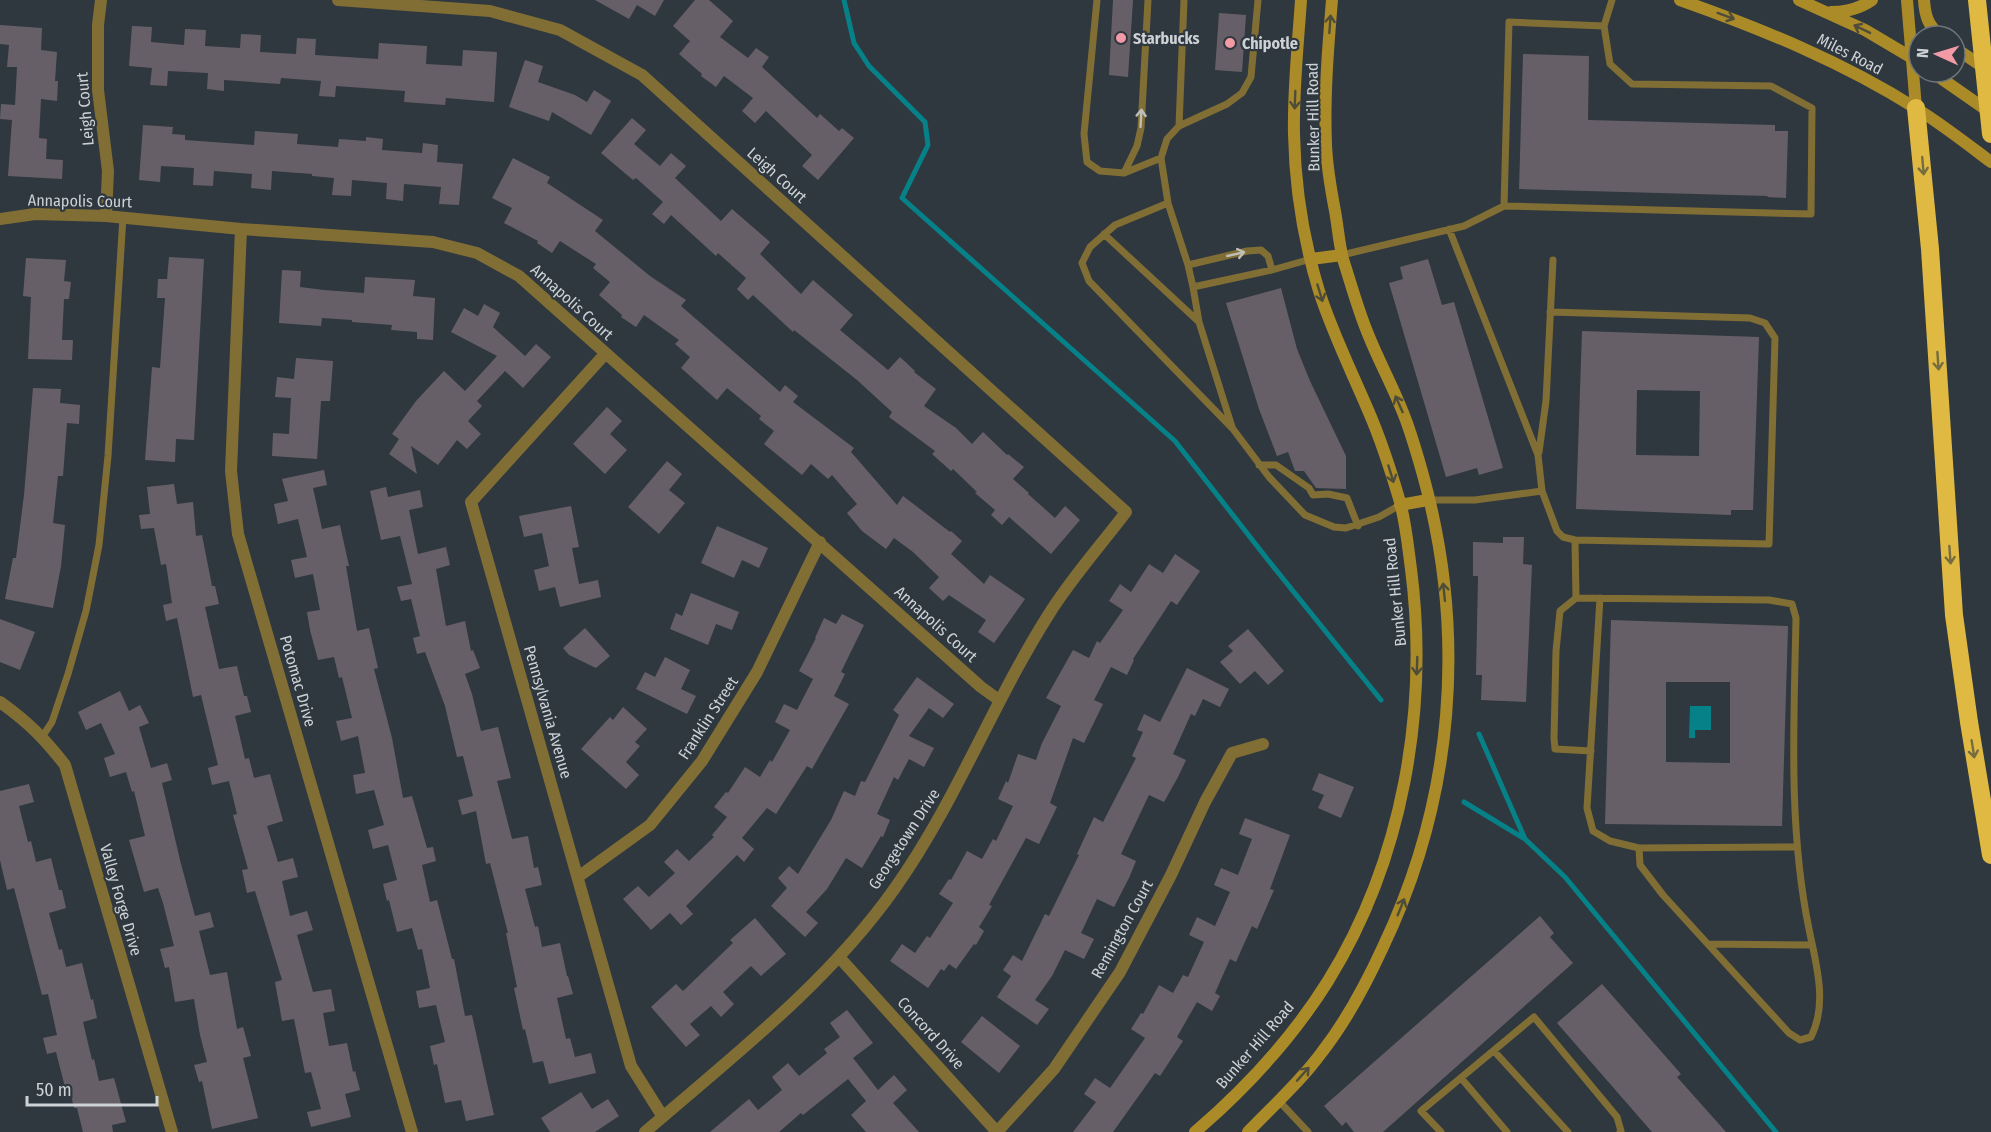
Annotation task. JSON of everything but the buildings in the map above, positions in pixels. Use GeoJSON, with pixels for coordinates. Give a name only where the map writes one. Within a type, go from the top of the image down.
{"type":"FeatureCollection","features":[{"type":"Feature","properties":{"kind":"highway"},"geometry":{"type":"LineString","coordinates":[[1977,0],[1991,134]]}},
{"type":"Feature","properties":{"kind":"highway"},"geometry":{"type":"LineString","coordinates":[[1916,108],[1930,249],[1954,615],[1977,778],[1991,855]]}},
{"type":"Feature","properties":{"kind":"main road","name":"Bunker Hill Road"},"geometry":{"type":"LineString","coordinates":[[1195,1132],[1264,1065],[1310,1008],[1341,958],[1361,918],[1384,859],[1398,811],[1412,730],[1417,670],[1417,635],[1408,544],[1400,505],[1384,449],[1319,291],[1297,177],[1294,133],[1301,0]]}},
{"type":"Feature","properties":{"kind":"main road","name":"Bunker Hill Road"},"geometry":{"type":"LineString","coordinates":[[1248,1132],[1322,1053],[1348,1014],[1371,973],[1409,887],[1432,815],[1442,764],[1446,722],[1448,652],[1444,587],[1436,534],[1407,422],[1368,333],[1342,255],[1326,147],[1326,89],[1332,0]]}},
{"type":"Feature","properties":{"kind":"main road","name":"Miles Road"},"geometry":{"type":"LineString","coordinates":[[1680,0],[1744,23],[1831,61],[1916,108],[1991,162]]}},
{"type":"Feature","properties":{"kind":"main road","name":"Miles Road"},"geometry":{"type":"LineString","coordinates":[[1799,0],[1865,30],[1907,55]]}},
{"type":"Feature","properties":{"kind":"main road"},"geometry":{"type":"LineString","coordinates":[[1827,12],[1844,12],[1863,6],[1872,0]]}},
{"type":"Feature","properties":{"kind":"main road"},"geometry":{"type":"LineString","coordinates":[[1907,0],[1911,24]]}},
{"type":"Feature","properties":{"kind":"main road"},"geometry":{"type":"LineString","coordinates":[[1924,0],[1925,16],[1929,24]]}},
{"type":"Feature","properties":{"kind":"main road"},"geometry":{"type":"LineString","coordinates":[[1967,56],[1991,73]]}},
{"type":"Feature","properties":{"kind":"main road"},"geometry":{"type":"LineString","coordinates":[[1916,84],[1916,108]]}},
{"type":"Feature","properties":{"kind":"main road"},"geometry":{"type":"LineString","coordinates":[[1948,84],[1991,113]]}},
{"type":"Feature","properties":{"kind":"main road"},"geometry":{"type":"LineString","coordinates":[[1311,259],[1342,255]]}},
{"type":"Feature","properties":{"kind":"main road"},"geometry":{"type":"LineString","coordinates":[[1400,505],[1428,500]]}},
{"type":"Feature","properties":{"kind":"street","name":"Leigh Court"},"geometry":{"type":"LineString","coordinates":[[101,0],[98,25],[98,90],[108,171],[106,216]]}},
{"type":"Feature","properties":{"kind":"street","name":"Leigh Court"},"geometry":{"type":"LineString","coordinates":[[338,0],[490,10],[560,30],[642,75],[1126,512]]}},
{"type":"Feature","properties":{"kind":"street","name":"Annapolis Court"},"geometry":{"type":"LineString","coordinates":[[0,219],[35,214],[123,217],[241,229],[433,242],[477,253],[519,276],[981,687],[999,700]]}},
{"type":"Feature","properties":{"kind":"street","name":"Potomac Drive"},"geometry":{"type":"LineString","coordinates":[[241,229],[231,471],[238,534],[412,1132]]}},
{"type":"Feature","properties":{"kind":"street","name":"Pennsylvania Avenue"},"geometry":{"type":"LineString","coordinates":[[605,354],[471,502],[631,1066],[663,1117]]}},
{"type":"Feature","properties":{"kind":"street","name":"Georgetown Drive"},"geometry":{"type":"LineString","coordinates":[[645,1132],[748,1045],[839,957],[895,888],[950,800],[999,700],[1049,613],[1126,512]]}},
{"type":"Feature","properties":{"kind":"street","name":"Franklin Street"},"geometry":{"type":"LineString","coordinates":[[578,877],[650,825],[702,761],[757,672],[820,542]]}},
{"type":"Feature","properties":{"kind":"street","name":"Valley Forge Drive"},"geometry":{"type":"LineString","coordinates":[[0,702],[26,720],[65,765],[172,1132]]}},
{"type":"Feature","properties":{"kind":"street","name":"Remington Court"},"geometry":{"type":"LineString","coordinates":[[997,1132],[1054,1069],[1120,972],[1205,802],[1233,753],[1263,744]]}},
{"type":"Feature","properties":{"kind":"street","name":"Concord Drive"},"geometry":{"type":"LineString","coordinates":[[839,957],[997,1132]]}},
{"type":"Feature","properties":{"kind":"lane"},"geometry":{"type":"LineString","coordinates":[[1096,0],[1084,134],[1087,162],[1100,171],[1124,173],[1161,158]]}},
{"type":"Feature","properties":{"kind":"lane"},"geometry":{"type":"LineString","coordinates":[[1124,173],[1137,146],[1141,128],[1148,0]]}},
{"type":"Feature","properties":{"kind":"lane"},"geometry":{"type":"LineString","coordinates":[[1179,126],[1184,0]]}},
{"type":"Feature","properties":{"kind":"lane"},"geometry":{"type":"LineString","coordinates":[[1233,429],[1199,322],[1188,265],[1168,203],[1161,158],[1167,139],[1179,126],[1227,104],[1242,93],[1251,77],[1258,0]]}},
{"type":"Feature","properties":{"kind":"lane"},"geometry":{"type":"LineString","coordinates":[[1342,255],[1464,226],[1504,206],[1812,214],[1812,108],[1771,86],[1632,84],[1610,64],[1604,26],[1612,0]]}},
{"type":"Feature","properties":{"kind":"lane"},"geometry":{"type":"LineString","coordinates":[[1504,206],[1509,22],[1604,26]]}},
{"type":"Feature","properties":{"kind":"lane"},"geometry":{"type":"LineString","coordinates":[[1168,203],[1115,225],[1090,247],[1082,262],[1089,281],[1233,429],[1259,465],[1305,515],[1334,527],[1346,528],[1358,526],[1400,505]]}},
{"type":"Feature","properties":{"kind":"lane"},"geometry":{"type":"LineString","coordinates":[[42,736],[52,722],[68,674],[86,611],[99,545],[108,456],[123,217]]}},
{"type":"Feature","properties":{"kind":"lane"},"geometry":{"type":"LineString","coordinates":[[1449,229],[1538,455]]}},
{"type":"Feature","properties":{"kind":"lane"},"geometry":{"type":"LineString","coordinates":[[1104,234],[1199,322]]}},
{"type":"Feature","properties":{"kind":"lane"},"geometry":{"type":"LineString","coordinates":[[1188,265],[1247,251],[1261,250],[1268,256],[1272,270]]}},
{"type":"Feature","properties":{"kind":"lane"},"geometry":{"type":"LineString","coordinates":[[1193,287],[1311,259]]}},
{"type":"Feature","properties":{"kind":"lane"},"geometry":{"type":"LineString","coordinates":[[1550,312],[1750,318],[1765,323],[1774,338],[1769,544],[1575,540],[1563,537],[1557,531],[1542,491],[1538,455],[1546,401],[1550,312],[1553,261]]}},
{"type":"Feature","properties":{"kind":"lane"},"geometry":{"type":"LineString","coordinates":[[1259,465],[1276,465],[1308,488],[1313,495],[1328,494],[1347,498],[1358,526]]}},
{"type":"Feature","properties":{"kind":"lane"},"geometry":{"type":"LineString","coordinates":[[1428,500],[1475,500],[1542,491]]}},
{"type":"Feature","properties":{"kind":"lane"},"geometry":{"type":"LineString","coordinates":[[1575,540],[1576,598]]}},
{"type":"Feature","properties":{"kind":"lane"},"geometry":{"type":"LineString","coordinates":[[1591,751],[1555,749],[1556,651],[1560,611],[1576,598],[1769,600],[1792,604],[1796,618],[1795,832],[1806,912],[1820,986],[1817,1024],[1811,1037],[1800,1040],[1789,1033],[1708,944],[1640,866],[1639,848]]}},
{"type":"Feature","properties":{"kind":"lane"},"geometry":{"type":"LineString","coordinates":[[1600,598],[1587,808],[1593,831],[1610,841],[1639,848],[1797,847]]}},
{"type":"Feature","properties":{"kind":"lane"},"geometry":{"type":"LineString","coordinates":[[1708,944],[1812,945]]}},
{"type":"Feature","properties":{"kind":"lane"},"geometry":{"type":"LineString","coordinates":[[1441,1132],[1421,1111],[1534,1017],[1617,1117],[1620,1132]]}},
{"type":"Feature","properties":{"kind":"lane"},"geometry":{"type":"LineString","coordinates":[[1494,1051],[1568,1132]]}},
{"type":"Feature","properties":{"kind":"lane"},"geometry":{"type":"LineString","coordinates":[[1461,1078],[1507,1132]]}},
{"type":"Feature","properties":{"kind":"lane"},"geometry":{"type":"LineString","coordinates":[[1278,1100],[1308,1132]]}},
{"type":"Feature","properties":{"kind":"water"},"geometry":{"type":"Polygon","coordinates":[[[1690,706],[1711,706],[1711,730],[1695,730],[1695,738],[1689,738],[1690,706]]]}},
{"type":"Feature","properties":{"kind":"waterway"},"geometry":{"type":"LineString","coordinates":[[844,0],[854,43],[869,66],[925,122],[928,145],[902,198],[1175,441],[1381,700]]}},
{"type":"Feature","properties":{"kind":"waterway"},"geometry":{"type":"LineString","coordinates":[[1479,734],[1525,839]]}},
{"type":"Feature","properties":{"kind":"waterway"},"geometry":{"type":"LineString","coordinates":[[1464,802],[1525,839],[1565,877],[1776,1132]]}},
{"type":"Feature","properties":{"kind":"place","name":"Starbucks"},"geometry":{"type":"Point","coordinates":[1121,38]}},
{"type":"Feature","properties":{"kind":"place","name":"Chipotle"},"geometry":{"type":"Point","coordinates":[1230,43]}}]}
